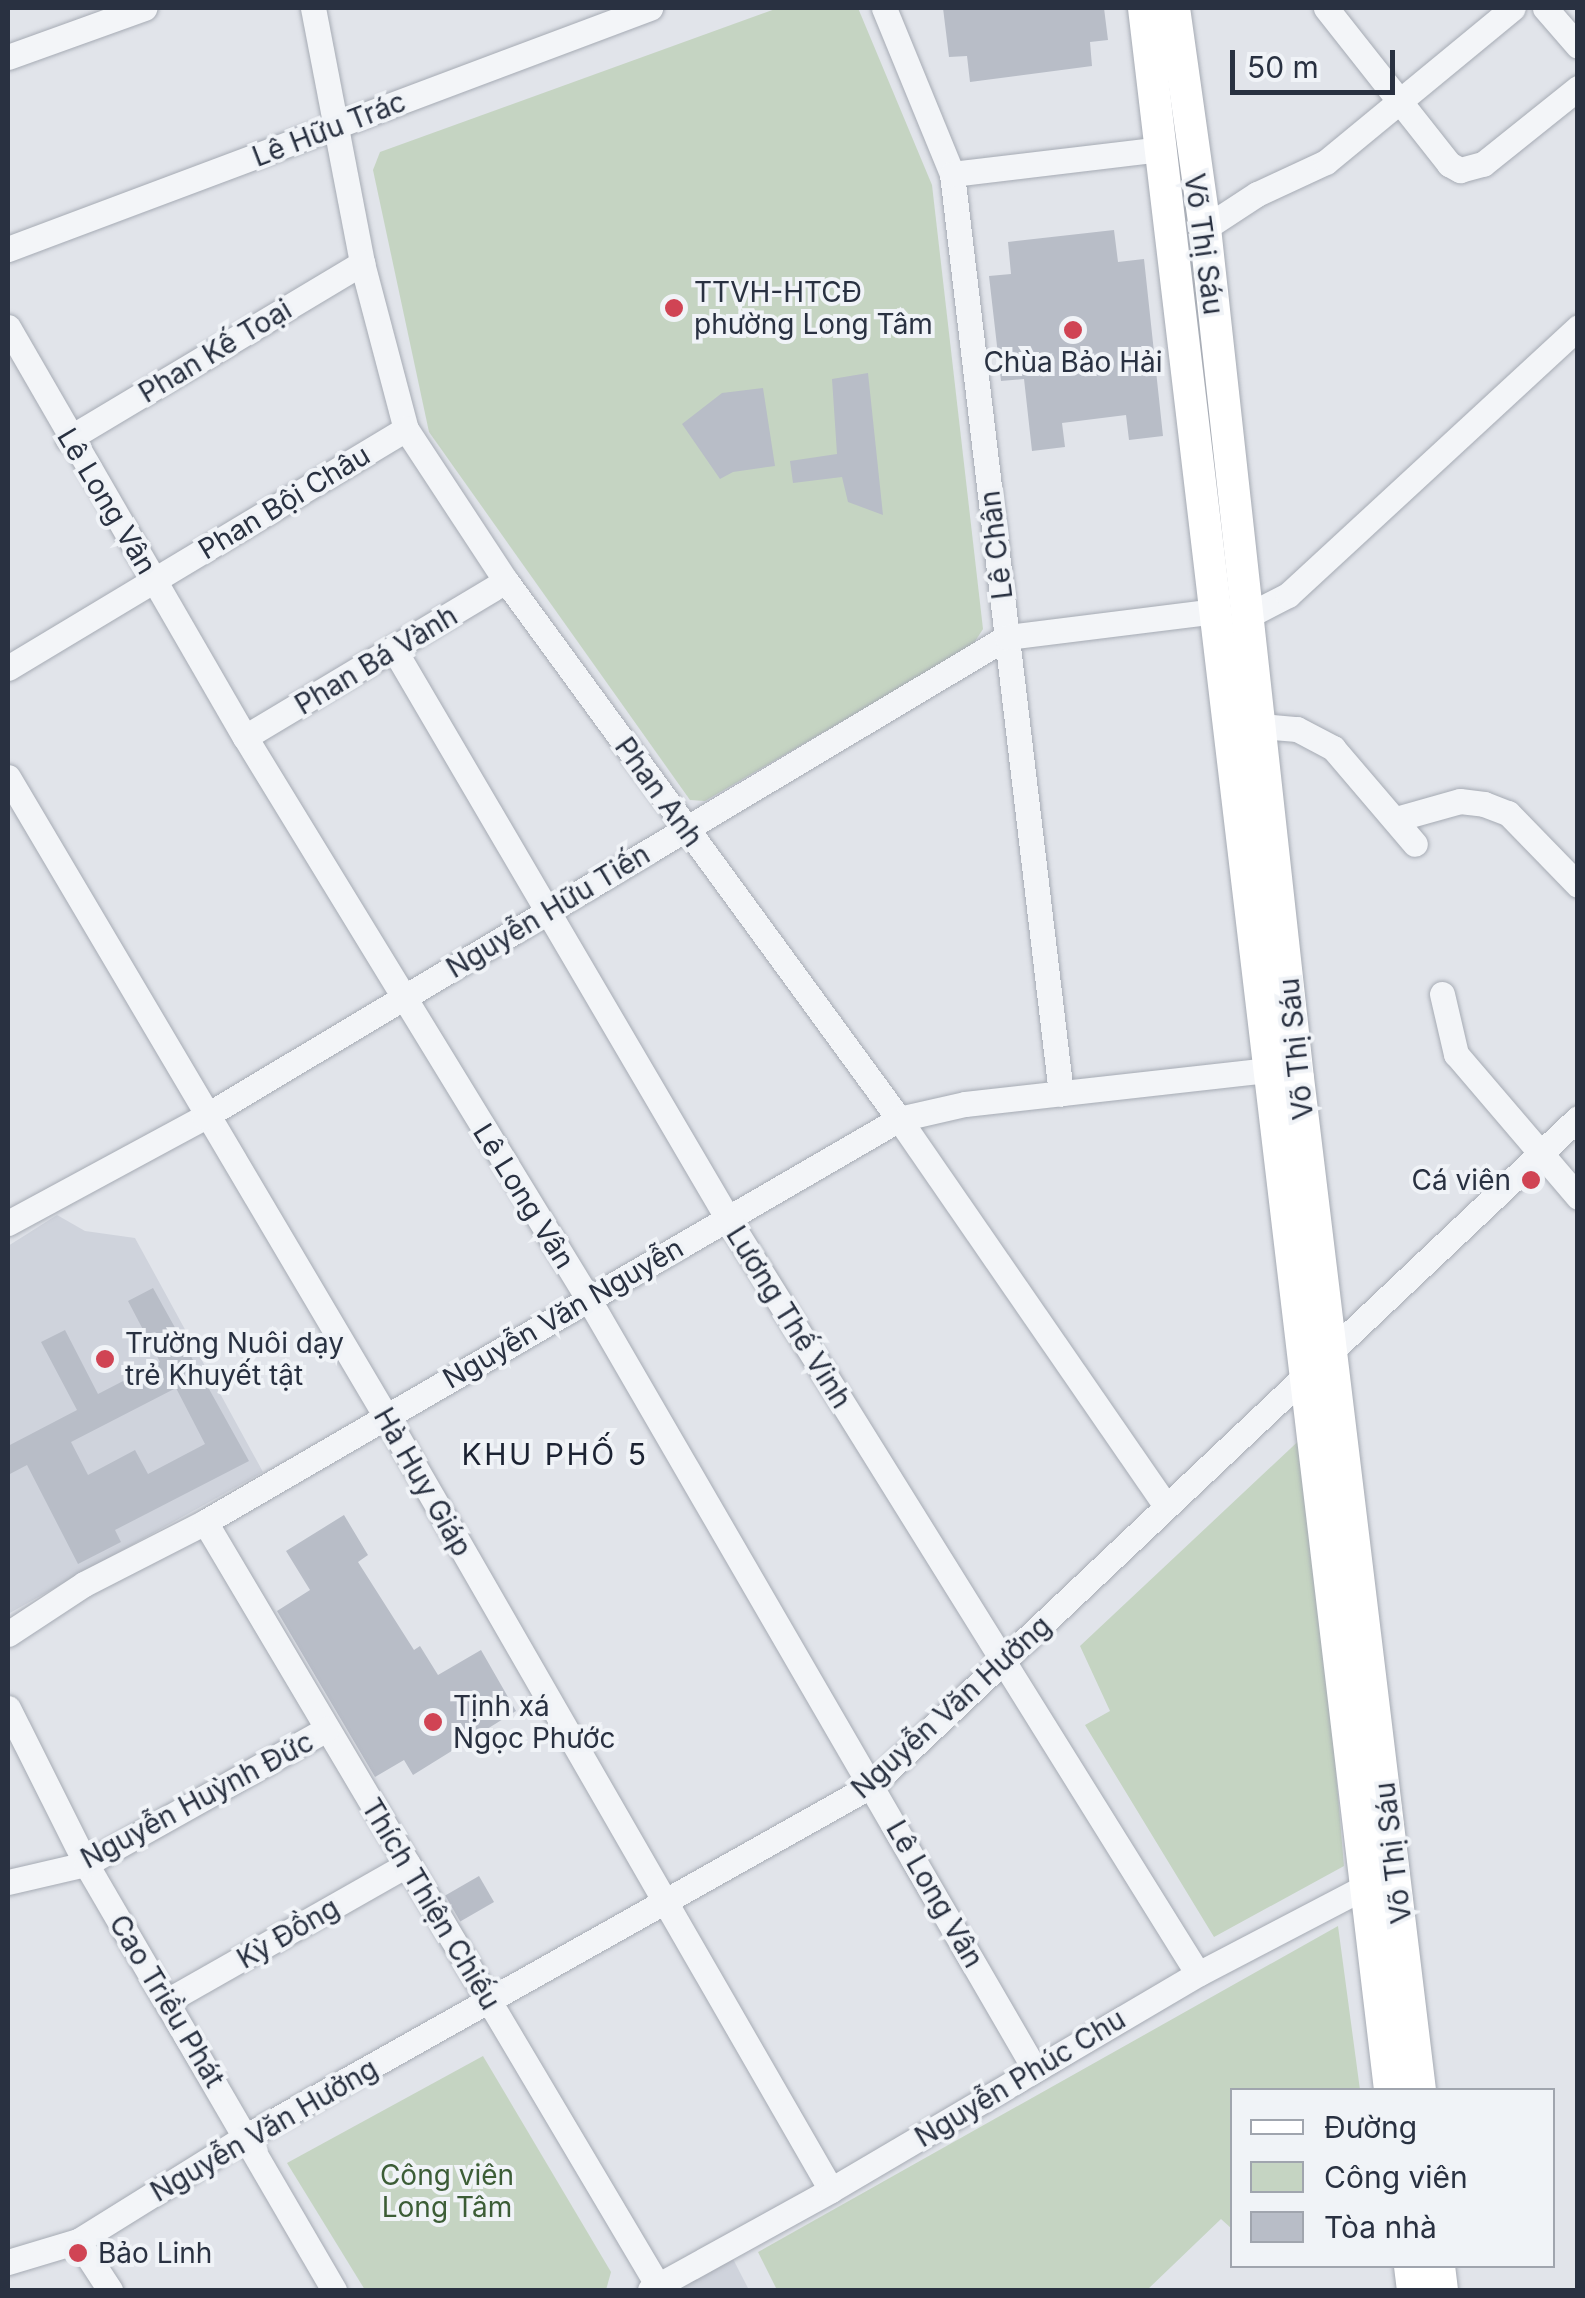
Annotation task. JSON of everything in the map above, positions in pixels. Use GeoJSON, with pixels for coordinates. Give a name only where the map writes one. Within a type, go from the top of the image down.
{"type":"FeatureCollection","features":[{"type":"Feature","properties":{"kind":"main road","name":"Võ Thị Sáu"},"geometry":{"type":"LineString","coordinates":[[1144,8],[1304,1376],[1381,1884],[1420,2088]]}},
{"type":"Feature","properties":{"kind":"main road","name":"Võ Thị Sáu"},"geometry":{"type":"LineString","coordinates":[[1174,8],[1204,228],[1332,1350],[1381,1884],[1390,2088]]}},
{"type":"Feature","properties":{"kind":"street"},"geometry":{"type":"LineString","coordinates":[[8,57],[144,8]]}},
{"type":"Feature","properties":{"kind":"street","name":"Phan Anh"},"geometry":{"type":"LineString","coordinates":[[313,8],[339,126],[362,264],[406,428],[506,581],[898,1119],[1166,1506]]}},
{"type":"Feature","properties":{"kind":"street","name":"Lê Hữu Trác"},"geometry":{"type":"LineString","coordinates":[[8,250],[650,8]]}},
{"type":"Feature","properties":{"kind":"street","name":"Lê Chân"},"geometry":{"type":"LineString","coordinates":[[884,8],[952,174],[1061,1094]]}},
{"type":"Feature","properties":{"kind":"street"},"geometry":{"type":"LineString","coordinates":[[1326,8],[1450,164],[1472,170],[1578,88]]}},
{"type":"Feature","properties":{"kind":"street"},"geometry":{"type":"LineString","coordinates":[[1204,228],[1257,194],[1326,162],[1512,8]]}},
{"type":"Feature","properties":{"kind":"street"},"geometry":{"type":"LineString","coordinates":[[1545,8],[1578,46]]}},
{"type":"Feature","properties":{"kind":"street"},"geometry":{"type":"LineString","coordinates":[[952,174],[1161,148]]}},
{"type":"Feature","properties":{"kind":"street","name":"Phan Kế Toại"},"geometry":{"type":"LineString","coordinates":[[68,439],[362,264]]}},
{"type":"Feature","properties":{"kind":"street","name":"Lê Long Vân"},"geometry":{"type":"LineString","coordinates":[[8,327],[68,439],[154,578],[245,738],[589,1300],[1034,2068]]}},
{"type":"Feature","properties":{"kind":"street"},"geometry":{"type":"LineString","coordinates":[[1249,615],[1288,596],[1578,327]]}},
{"type":"Feature","properties":{"kind":"street","name":"Phan Bội Châu"},"geometry":{"type":"LineString","coordinates":[[8,668],[406,428]]}},
{"type":"Feature","properties":{"kind":"street","name":"Phan Bá Vành"},"geometry":{"type":"LineString","coordinates":[[245,738],[506,581]]}},
{"type":"Feature","properties":{"kind":"street","name":"Nguyễn Hữu Tiến"},"geometry":{"type":"LineString","coordinates":[[8,1223],[204,1117],[1007,637],[1216,610]]}},
{"type":"Feature","properties":{"kind":"street","name":"Lương Thế Vinh"},"geometry":{"type":"LineString","coordinates":[[395,651],[728,1218],[1198,1974]]}},
{"type":"Feature","properties":{"kind":"street"},"geometry":{"type":"LineString","coordinates":[[1261,726],[1297,729],[1333,748],[1416,844]]}},
{"type":"Feature","properties":{"kind":"street","name":"Hà Huy Giáp"},"geometry":{"type":"LineString","coordinates":[[8,777],[204,1117],[384,1414],[831,2190]]}},
{"type":"Feature","properties":{"kind":"street"},"geometry":{"type":"LineString","coordinates":[[1396,819],[1460,800],[1484,804],[1508,813],[1578,885]]}},
{"type":"Feature","properties":{"kind":"street"},"geometry":{"type":"LineString","coordinates":[[1442,994],[1456,1054],[1537,1153],[1578,1196]]}},
{"type":"Feature","properties":{"kind":"street","name":"Nguyễn Văn Nguyễn"},"geometry":{"type":"LineString","coordinates":[[8,1634],[84,1584],[205,1522],[384,1414],[589,1300],[898,1119],[965,1104],[1269,1070]]}},
{"type":"Feature","properties":{"kind":"street","name":"Nguyễn Văn Hưởng"},"geometry":{"type":"LineString","coordinates":[[8,2262],[78,2241],[247,2136],[872,1785],[1578,1118]]}},
{"type":"Feature","properties":{"kind":"street","name":"Thích Thiện Chiếu"},"geometry":{"type":"LineString","coordinates":[[205,1522],[654,2288]]}},
{"type":"Feature","properties":{"kind":"street","name":"Cao Triều Phát"},"geometry":{"type":"LineString","coordinates":[[8,1708],[86,1864],[334,2290]]}},
{"type":"Feature","properties":{"kind":"street","name":"Nguyễn Huỳnh Đức"},"geometry":{"type":"LineString","coordinates":[[8,1882],[86,1864],[328,1729]]}},
{"type":"Feature","properties":{"kind":"street","name":"Kỳ Đồng"},"geometry":{"type":"LineString","coordinates":[[168,2001],[408,1864]]}},
{"type":"Feature","properties":{"kind":"street","name":"Nguyễn Phúc Chu"},"geometry":{"type":"LineString","coordinates":[[654,2288],[831,2190],[1198,1974],[1381,1884]]}},
{"type":"Feature","properties":{"kind":"street"},"geometry":{"type":"LineString","coordinates":[[78,2241],[110,2290]]}},
{"type":"Feature","properties":{"kind":"shaded area","name":"Trường Nuôi dạy trẻ Khuyết tật"},"geometry":{"type":"Polygon","coordinates":[[[57,1215],[85,1231],[135,1238],[263,1472],[8,1614],[8,1246],[57,1215]]]}},
{"type":"Feature","properties":{"kind":"shaded area"},"geometry":{"type":"Polygon","coordinates":[[[733,2259],[749,2290],[673,2290],[733,2259]]]}},
{"type":"Feature","properties":{"kind":"green space","name":"TTVH-HTCĐ phường Long Tâm"},"geometry":{"type":"Polygon","coordinates":[[[778,8],[858,8],[932,185],[983,629],[972,646],[705,801],[690,800],[429,432],[373,170],[380,152],[778,8]]]}},
{"type":"Feature","properties":{"kind":"green space"},"geometry":{"type":"Polygon","coordinates":[[[1307,1433],[1344,1866],[1214,1937],[1085,1725],[1110,1711],[1080,1646],[1307,1433]]]}},
{"type":"Feature","properties":{"kind":"green space"},"geometry":{"type":"Polygon","coordinates":[[[1338,1926],[1360,2088],[1230,2088],[1230,2227],[1221,2219],[1147,2290],[777,2290],[758,2252],[1338,1926]]]}},
{"type":"Feature","properties":{"kind":"green space","name":"Công viên Long Tâm"},"geometry":{"type":"Polygon","coordinates":[[[483,2056],[611,2272],[606,2290],[365,2290],[287,2163],[483,2056]]]}},
{"type":"Feature","properties":{"kind":"building"},"geometry":{"type":"Polygon","coordinates":[[[943,8],[1104,8],[1108,40],[1090,42],[1092,66],[970,82],[967,56],[949,57],[943,8]]]}},
{"type":"Feature","properties":{"kind":"building","name":"Chùa Bảo Hải"},"geometry":{"type":"Polygon","coordinates":[[[1114,230],[1118,262],[1144,259],[1163,436],[1129,440],[1126,415],[1062,423],[1065,447],[1032,451],[1024,379],[1001,381],[989,276],[1011,274],[1008,242],[1114,230]]]}},
{"type":"Feature","properties":{"kind":"building"},"geometry":{"type":"Polygon","coordinates":[[[868,373],[883,515],[848,502],[842,477],[793,483],[790,461],[837,454],[832,379],[868,373]]]}},
{"type":"Feature","properties":{"kind":"building"},"geometry":{"type":"Polygon","coordinates":[[[763,388],[775,466],[733,472],[720,479],[682,424],[722,393],[763,388]]]}},
{"type":"Feature","properties":{"kind":"building"},"geometry":{"type":"Polygon","coordinates":[[[153,1288],[249,1461],[115,1530],[121,1542],[78,1564],[27,1465],[8,1475],[8,1446],[77,1410],[41,1342],[65,1330],[98,1394],[160,1362],[128,1301],[153,1288]],[[176,1388],[71,1442],[88,1475],[135,1450],[148,1474],[205,1444],[176,1388]]]}},
{"type":"Feature","properties":{"kind":"building"},"geometry":{"type":"Polygon","coordinates":[[[344,1515],[368,1555],[358,1562],[414,1650],[420,1646],[438,1675],[481,1650],[516,1711],[413,1775],[404,1760],[375,1777],[277,1611],[310,1590],[286,1551],[344,1515]]]}},
{"type":"Feature","properties":{"kind":"building"},"geometry":{"type":"Polygon","coordinates":[[[479,1876],[494,1902],[460,1921],[445,1896],[479,1876]]]}},
{"type":"Feature","properties":{"kind":"place","name":"TTVH-HTCĐ phường Long Tâm"},"geometry":{"type":"Point","coordinates":[674,308]}},
{"type":"Feature","properties":{"kind":"place","name":"Chùa Bảo Hải"},"geometry":{"type":"Point","coordinates":[1073,330]}},
{"type":"Feature","properties":{"kind":"place","name":"Cá viên"},"geometry":{"type":"Point","coordinates":[1531,1180]}},
{"type":"Feature","properties":{"kind":"place","name":"Trường Nuôi dạy trẻ Khuyết tật"},"geometry":{"type":"Point","coordinates":[105,1359]}},
{"type":"Feature","properties":{"kind":"place","name":"Tịnh xá Ngọc Phước"},"geometry":{"type":"Point","coordinates":[433,1722]}},
{"type":"Feature","properties":{"kind":"place","name":"Bảo Linh"},"geometry":{"type":"Point","coordinates":[78,2253]}},
{"type":"Feature","properties":{"kind":"district","name":"KHU PHỐ 5"},"geometry":{"type":"Point","coordinates":[555,1454]}}]}
